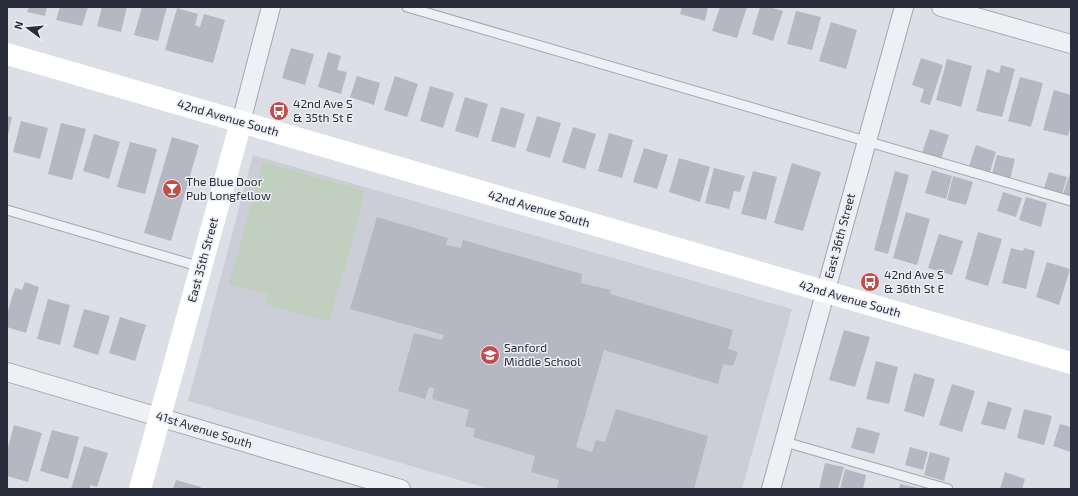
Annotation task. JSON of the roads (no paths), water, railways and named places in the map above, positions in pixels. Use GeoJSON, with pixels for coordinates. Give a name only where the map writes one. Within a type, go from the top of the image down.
{"type":"FeatureCollection","features":[{"type":"Feature","properties":{"kind":"street","name":"East 35th Street"},"geometry":{"type":"LineString","coordinates":[[140,489],[241,122],[271,7]]}},
{"type":"Feature","properties":{"kind":"street","name":"East 36th Street"},"geometry":{"type":"LineString","coordinates":[[771,489],[904,7]]}},
{"type":"Feature","properties":{"kind":"street"},"geometry":{"type":"LineString","coordinates":[[941,7],[1071,44]]}},
{"type":"Feature","properties":{"kind":"street","name":"42nd Avenue South"},"geometry":{"type":"LineString","coordinates":[[7,54],[1071,363]]}},
{"type":"Feature","properties":{"kind":"street","name":"41st Avenue South"},"geometry":{"type":"LineString","coordinates":[[7,372],[161,416],[401,489]]}},
{"type":"Feature","properties":{"kind":"lane"},"geometry":{"type":"LineString","coordinates":[[407,7],[1071,201]]}},
{"type":"Feature","properties":{"kind":"lane"},"geometry":{"type":"LineString","coordinates":[[7,210],[201,267]]}},
{"type":"Feature","properties":{"kind":"lane"},"geometry":{"type":"LineString","coordinates":[[785,442],[948,489]]}},
{"type":"Feature","properties":{"kind":"place","name":"42nd Ave S & 35th St E"},"geometry":{"type":"Point","coordinates":[279,111]}},
{"type":"Feature","properties":{"kind":"place","name":"The Blue Door Pub Longfellow"},"geometry":{"type":"Point","coordinates":[172,189]}},
{"type":"Feature","properties":{"kind":"place","name":"42nd Ave S & 36th St E"},"geometry":{"type":"Point","coordinates":[870,282]}},
{"type":"Feature","properties":{"kind":"place","name":"Sanford Middle School"},"geometry":{"type":"Point","coordinates":[490,355]}}]}
